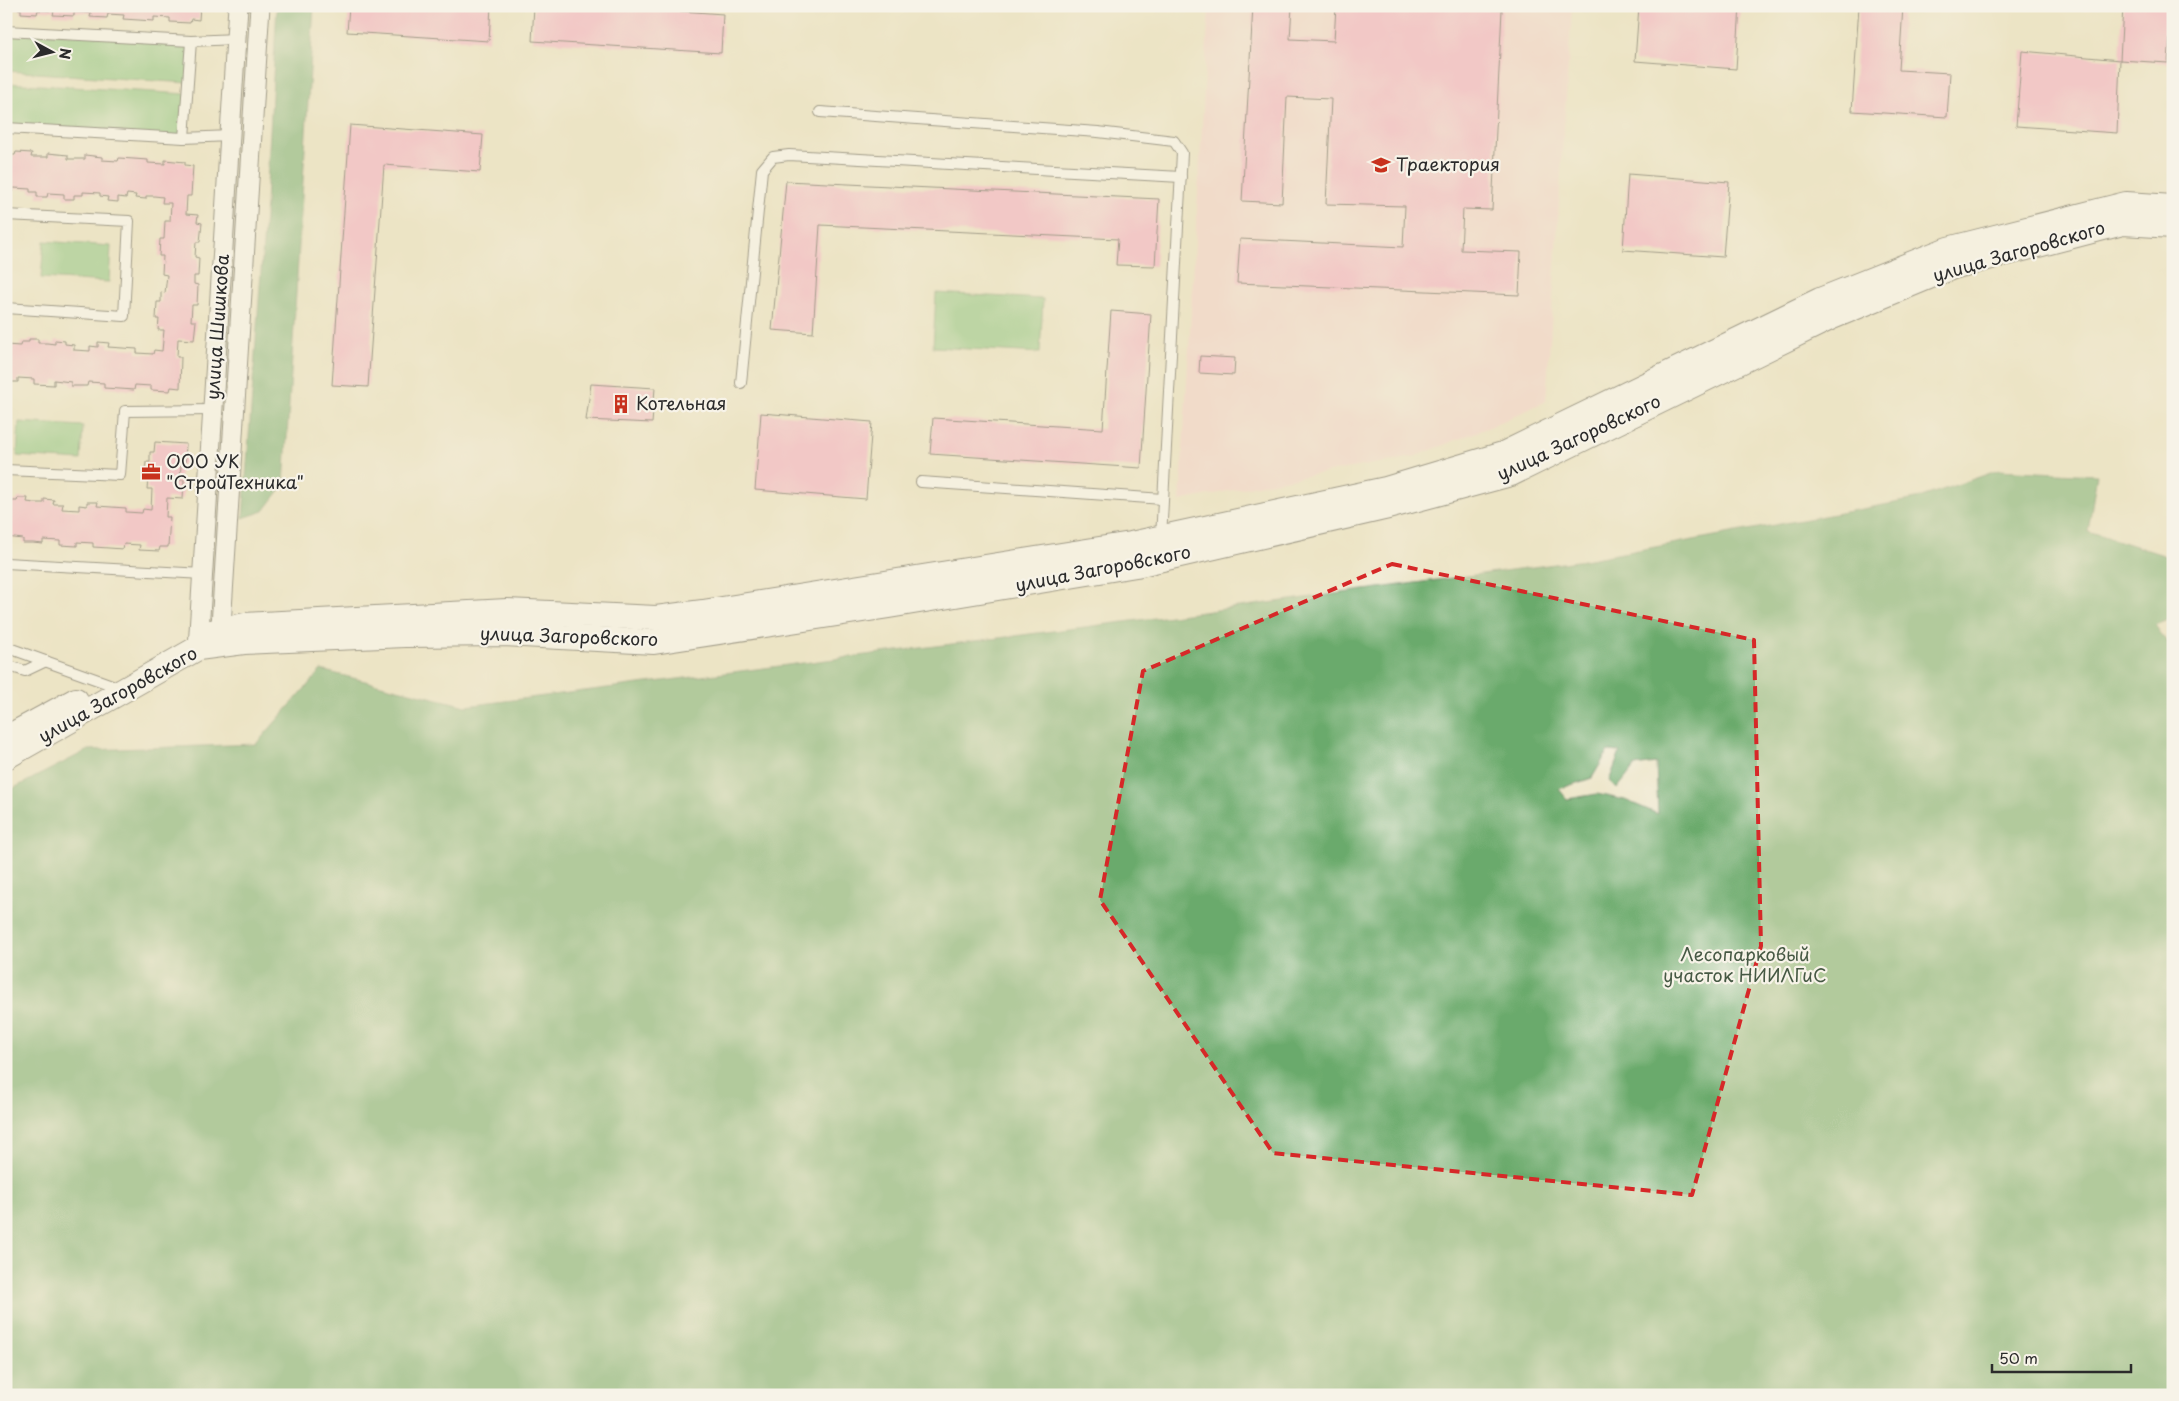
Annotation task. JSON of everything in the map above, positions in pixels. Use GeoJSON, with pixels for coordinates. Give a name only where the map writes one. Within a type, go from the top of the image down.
{"type":"FeatureCollection","features":[{"type":"Feature","properties":{"kind":"street","name":"улица Шишкова"},"geometry":{"type":"LineString","coordinates":[[209,640],[203,574],[238,6]]}},
{"type":"Feature","properties":{"kind":"street","name":"улица Шишкова"},"geometry":{"type":"LineString","coordinates":[[209,640],[260,6]]}},
{"type":"Feature","properties":{"kind":"street","name":"улица Загоровского"},"geometry":{"type":"LineString","coordinates":[[209,640],[245,625],[508,611],[656,618],[1131,544],[1386,489],[1503,454],[1820,300],[1948,249],[2126,204],[2173,206]]}},
{"type":"Feature","properties":{"kind":"street","name":"улица Загоровского"},"geometry":{"type":"LineString","coordinates":[[6,757],[187,640],[244,642],[386,636],[504,634],[654,642],[890,606],[1136,565],[1388,507],[1512,474],[1830,318],[1953,267],[2123,223],[2173,226]]}},
{"type":"Feature","properties":{"kind":"street","name":"улица Загоровского"},"geometry":{"type":"LineString","coordinates":[[6,738],[117,687]]}},
{"type":"Feature","properties":{"kind":"lane"},"geometry":{"type":"LineString","coordinates":[[6,30],[191,41],[236,38]]}},
{"type":"Feature","properties":{"kind":"lane"},"geometry":{"type":"LineString","coordinates":[[184,138],[191,41]]}},
{"type":"Feature","properties":{"kind":"lane"},"geometry":{"type":"LineString","coordinates":[[820,112],[1098,132],[1174,141],[1182,153],[1161,538]]}},
{"type":"Feature","properties":{"kind":"lane"},"geometry":{"type":"LineString","coordinates":[[6,128],[184,138],[230,136]]}},
{"type":"Feature","properties":{"kind":"lane"},"geometry":{"type":"LineString","coordinates":[[741,383],[762,170],[773,157],[789,155],[1181,177]]}},
{"type":"Feature","properties":{"kind":"lane"},"geometry":{"type":"LineString","coordinates":[[6,215],[129,221],[124,316],[6,308]]}},
{"type":"Feature","properties":{"kind":"lane"},"geometry":{"type":"LineString","coordinates":[[6,470],[120,475],[125,411],[213,410]]}},
{"type":"Feature","properties":{"kind":"lane"},"geometry":{"type":"LineString","coordinates":[[921,482],[1163,498]]}},
{"type":"Feature","properties":{"kind":"lane"},"geometry":{"type":"LineString","coordinates":[[6,563],[203,574]]}},
{"type":"Feature","properties":{"kind":"lane"},"geometry":{"type":"LineString","coordinates":[[6,646],[117,687]]}},
{"type":"Feature","properties":{"kind":"lane"},"geometry":{"type":"LineString","coordinates":[[6,664],[25,671],[46,661]]}},
{"type":"Feature","properties":{"kind":"highlighted area"},"geometry":{"type":"Polygon","coordinates":[[[1392,564],[1754,640],[1761,946],[1692,1195],[1273,1153],[1100,900],[1143,671],[1392,564]]]}},
{"type":"Feature","properties":{"kind":"shaded area","name":"Траектория"},"geometry":{"type":"Polygon","coordinates":[[[1209,6],[1572,6],[1546,401],[1492,426],[1413,457],[1277,481],[1180,501],[1209,6]]]}},
{"type":"Feature","properties":{"kind":"green space"},"geometry":{"type":"Polygon","coordinates":[[[277,6],[314,6],[284,485],[264,511],[243,518],[266,203],[277,6]]]}},
{"type":"Feature","properties":{"kind":"green space"},"geometry":{"type":"Polygon","coordinates":[[[6,31],[191,41],[188,83],[6,71],[6,31]]]}},
{"type":"Feature","properties":{"kind":"green space"},"geometry":{"type":"Polygon","coordinates":[[[6,83],[187,94],[184,138],[6,128],[6,83]]]}},
{"type":"Feature","properties":{"kind":"green space"},"geometry":{"type":"Polygon","coordinates":[[[44,241],[111,246],[109,282],[41,278],[44,241]]]}},
{"type":"Feature","properties":{"kind":"green space"},"geometry":{"type":"Polygon","coordinates":[[[936,293],[1043,299],[1040,353],[933,347],[936,293]]]}},
{"type":"Feature","properties":{"kind":"green space"},"geometry":{"type":"Polygon","coordinates":[[[19,422],[83,426],[81,460],[17,456],[19,422]]]}},
{"type":"Feature","properties":{"kind":"green space","name":"Лесопарковый участок НИИЛГиС"},"geometry":{"type":"Polygon","coordinates":[[[1999,470],[2097,475],[2088,531],[2173,558],[2173,618],[2155,625],[2173,651],[2173,1395],[6,1395],[6,792],[88,750],[256,744],[321,670],[466,706],[1202,612],[1584,560],[1916,499],[1999,470]],[[1608,751],[1592,778],[1559,789],[1567,799],[1597,794],[1625,800],[1658,814],[1656,763],[1635,766],[1617,789],[1609,781],[1620,752],[1608,751]]]}},
{"type":"Feature","properties":{"kind":"building"},"geometry":{"type":"Polygon","coordinates":[[[6,6],[200,6],[199,20],[191,19],[190,23],[170,22],[170,18],[154,17],[154,21],[123,19],[124,15],[108,14],[107,18],[90,17],[91,13],[74,12],[74,16],[53,15],[54,11],[38,10],[37,14],[21,13],[21,9],[6,8],[6,6]]]}},
{"type":"Feature","properties":{"kind":"building"},"geometry":{"type":"Polygon","coordinates":[[[349,6],[491,6],[489,41],[347,32],[349,6]]]}},
{"type":"Feature","properties":{"kind":"building"},"geometry":{"type":"Polygon","coordinates":[[[534,6],[609,6],[723,14],[721,53],[532,41],[534,6]]]}},
{"type":"Feature","properties":{"kind":"building"},"geometry":{"type":"Polygon","coordinates":[[[1253,6],[1292,6],[1290,39],[1334,41],[1336,6],[1421,6],[1502,10],[1492,210],[1463,209],[1461,250],[1521,252],[1519,295],[1237,283],[1240,239],[1403,247],[1405,206],[1326,204],[1331,99],[1287,97],[1282,203],[1242,201],[1253,6]]]}},
{"type":"Feature","properties":{"kind":"building"},"geometry":{"type":"Polygon","coordinates":[[[1639,6],[1740,6],[1736,69],[1635,61],[1639,6]]]}},
{"type":"Feature","properties":{"kind":"building"},"geometry":{"type":"Polygon","coordinates":[[[1859,6],[1903,6],[1899,70],[1950,73],[1947,117],[1852,111],[1859,6]]]}},
{"type":"Feature","properties":{"kind":"building"},"geometry":{"type":"Polygon","coordinates":[[[2123,6],[2172,6],[2168,63],[2120,60],[2123,6]]]}},
{"type":"Feature","properties":{"kind":"building"},"geometry":{"type":"Polygon","coordinates":[[[2022,51],[2120,60],[2117,133],[2016,126],[2022,51]]]}},
{"type":"Feature","properties":{"kind":"building"},"geometry":{"type":"Polygon","coordinates":[[[350,125],[483,135],[480,172],[384,165],[368,387],[332,385],[350,125]]]}},
{"type":"Feature","properties":{"kind":"building"},"geometry":{"type":"Polygon","coordinates":[[[16,152],[32,153],[31,157],[48,157],[48,153],[68,155],[68,159],[85,159],[85,155],[102,157],[102,160],[118,161],[119,158],[148,160],[148,163],[165,164],[165,160],[185,162],[185,165],[193,166],[191,196],[187,196],[186,214],[198,215],[197,222],[202,223],[200,242],[196,242],[195,257],[199,258],[198,276],[194,276],[194,284],[198,285],[197,305],[192,305],[191,321],[196,321],[194,340],[178,339],[177,357],[181,357],[180,388],[171,387],[170,391],[151,390],[151,386],[135,385],[134,390],[104,388],[104,383],[88,382],[87,386],[71,386],[71,382],[54,380],[54,385],[34,384],[34,379],[18,378],[18,382],[6,382],[6,345],[20,346],[21,342],[29,342],[29,339],[38,339],[38,343],[55,344],[55,340],[65,341],[65,344],[74,345],[74,350],[90,351],[90,346],[98,347],[98,342],[109,343],[108,347],[137,349],[137,353],[153,354],[154,350],[162,351],[164,330],[158,330],[159,319],[156,319],[157,302],[161,302],[161,292],[165,293],[167,275],[162,274],[163,256],[159,256],[160,239],[164,239],[165,221],[170,221],[171,203],[162,203],[163,197],[146,196],[146,199],[135,198],[136,195],[127,194],[126,198],[118,197],[118,202],[107,201],[108,197],[100,196],[100,193],[83,192],[83,195],[74,195],[74,199],[64,199],[64,194],[48,193],[47,197],[37,197],[37,192],[30,192],[30,189],[14,188],[13,191],[6,191],[6,155],[15,155],[16,152]]]}},
{"type":"Feature","properties":{"kind":"building"},"geometry":{"type":"Polygon","coordinates":[[[1628,174],[1729,182],[1723,257],[1623,250],[1628,174]]]}},
{"type":"Feature","properties":{"kind":"building"},"geometry":{"type":"Polygon","coordinates":[[[786,181],[1159,199],[1155,266],[1116,265],[1118,239],[820,225],[813,333],[772,330],[786,181]]]}},
{"type":"Feature","properties":{"kind":"building"},"geometry":{"type":"Polygon","coordinates":[[[1111,311],[1151,314],[1141,468],[930,454],[933,418],[1103,429],[1111,311]]]}},
{"type":"Feature","properties":{"kind":"building"},"geometry":{"type":"Polygon","coordinates":[[[1200,356],[1235,358],[1234,375],[1199,373],[1200,356]]]}},
{"type":"Feature","properties":{"kind":"building","name":"Котельная"},"geometry":{"type":"Polygon","coordinates":[[[591,384],[655,388],[652,423],[586,420],[591,384]]]}},
{"type":"Feature","properties":{"kind":"building"},"geometry":{"type":"Polygon","coordinates":[[[761,413],[872,422],[866,499],[755,490],[761,413]]]}},
{"type":"Feature","properties":{"kind":"building"},"geometry":{"type":"Polygon","coordinates":[[[155,442],[186,444],[185,464],[181,464],[180,480],[184,480],[183,499],[167,498],[166,517],[170,517],[168,547],[160,547],[159,551],[139,550],[140,545],[124,544],[123,549],[93,547],[93,543],[77,542],[77,546],[60,545],[60,541],[43,540],[43,544],[23,543],[23,539],[6,537],[6,505],[9,505],[9,501],[17,501],[18,498],[28,498],[27,502],[35,503],[44,503],[44,499],[54,500],[53,504],[63,504],[62,509],[79,510],[79,505],[87,506],[87,502],[98,502],[97,506],[126,508],[126,512],[142,513],[143,509],[151,510],[152,489],[147,489],[148,478],[144,478],[146,462],[150,462],[150,452],[154,452],[155,442]]]}},
{"type":"Feature","properties":{"kind":"place","name":"Траектория"},"geometry":{"type":"Point","coordinates":[1381,165]}},
{"type":"Feature","properties":{"kind":"place","name":"Котельная"},"geometry":{"type":"Point","coordinates":[621,404]}},
{"type":"Feature","properties":{"kind":"place","name":"ООО УК \"СтройТехника\""},"geometry":{"type":"Point","coordinates":[151,472]}}]}
